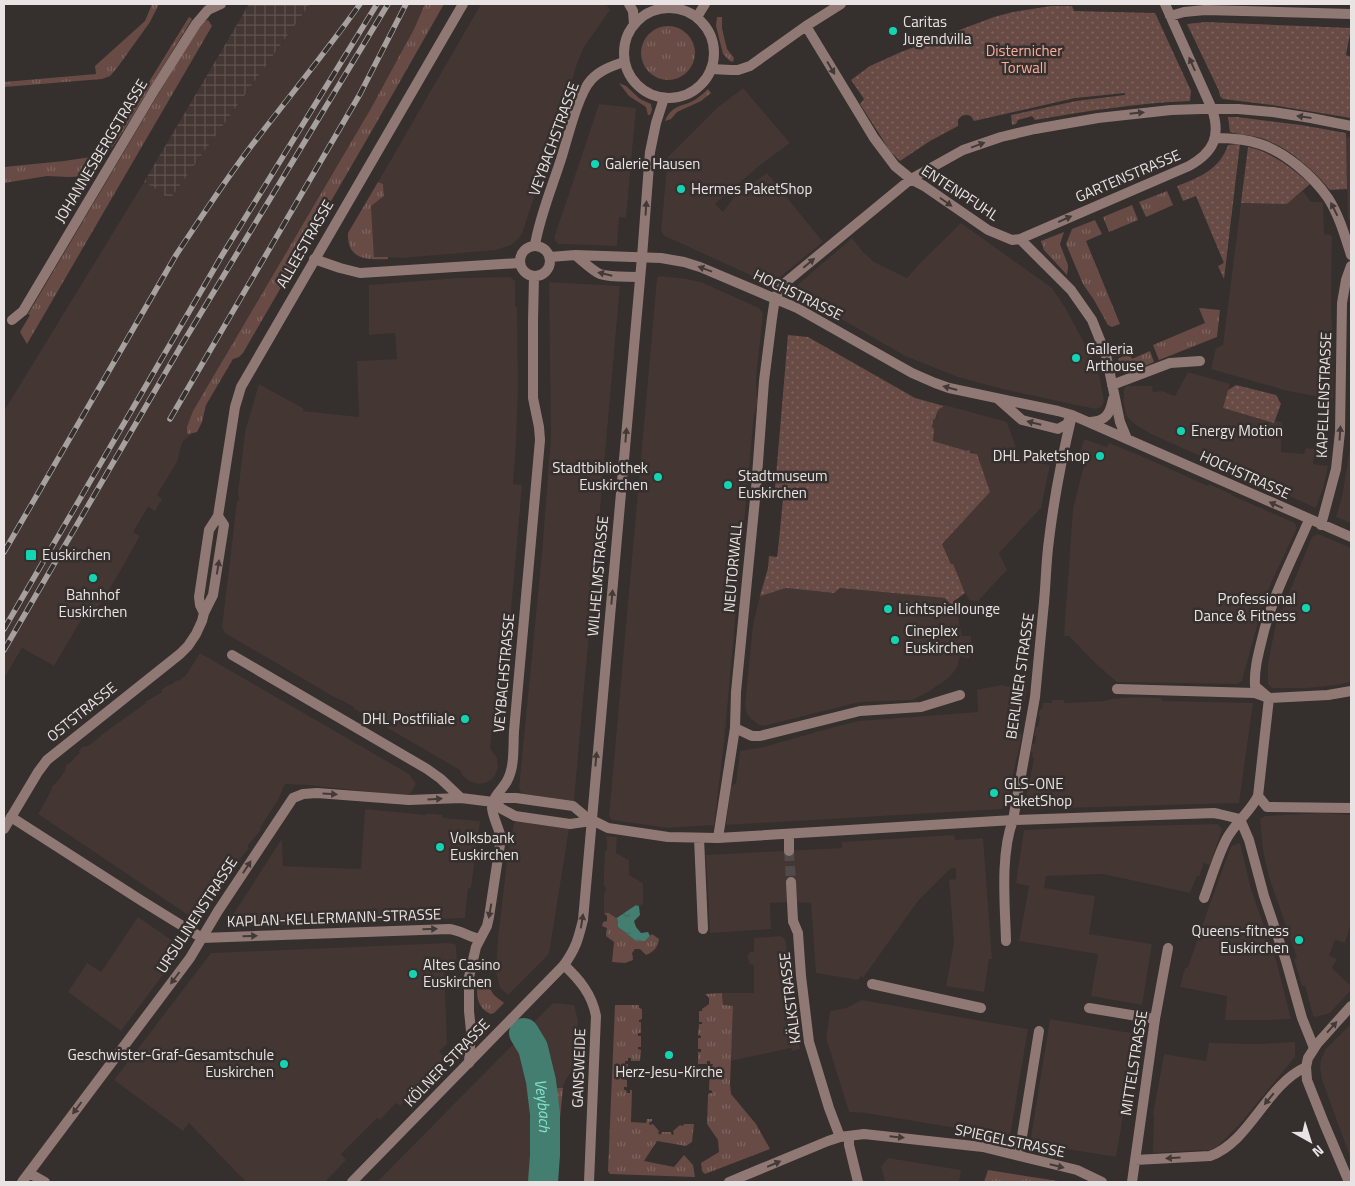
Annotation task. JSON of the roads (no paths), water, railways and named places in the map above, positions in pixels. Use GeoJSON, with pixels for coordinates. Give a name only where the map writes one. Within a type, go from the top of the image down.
{"type":"FeatureCollection","features":[{"type":"Feature","properties":{"kind":"street","name":"JOHANNESBERGSTRASSE"},"geometry":{"type":"LineString","coordinates":[[12,320],[23,311],[155,89],[196,24],[208,10],[221,4]]}},
{"type":"Feature","properties":{"kind":"street","name":"ALLEESTRASSE"},"geometry":{"type":"LineString","coordinates":[[196,634],[213,596],[224,525],[218,516],[235,407],[241,386],[463,4]]}},
{"type":"Feature","properties":{"kind":"street"},"geometry":{"type":"LineString","coordinates":[[629,4],[633,11],[634,24]]}},
{"type":"Feature","properties":{"kind":"street"},"geometry":{"type":"LineString","coordinates":[[697,18],[705,4]]}},
{"type":"Feature","properties":{"kind":"street"},"geometry":{"type":"LineString","coordinates":[[711,68],[738,70],[750,66],[806,26],[841,4]]}},
{"type":"Feature","properties":{"kind":"street"},"geometry":{"type":"LineString","coordinates":[[1165,4],[1212,109],[1216,121],[1215,138],[1236,139],[1261,144],[1281,154],[1302,170],[1328,199],[1337,215],[1351,255]]}},
{"type":"Feature","properties":{"kind":"street"},"geometry":{"type":"LineString","coordinates":[[661,6],[678,9],[697,18],[706,28],[712,41],[714,55],[711,68],[703,81],[692,91],[679,97],[664,98],[650,94],[638,86],[624,62],[625,42],[634,24],[644,15],[661,6]]}},
{"type":"Feature","properties":{"kind":"street"},"geometry":{"type":"LineString","coordinates":[[1170,16],[1190,11],[1205,10],[1351,14]]}},
{"type":"Feature","properties":{"kind":"street","name":"ENTENPFUHL"},"geometry":{"type":"LineString","coordinates":[[806,26],[886,156],[895,166],[911,179],[988,230],[1012,240],[1020,239]]}},
{"type":"Feature","properties":{"kind":"street","name":"VEYBACHSTRASSE"},"geometry":{"type":"LineString","coordinates":[[535,245],[540,222],[586,87],[601,72],[624,62]]}},
{"type":"Feature","properties":{"kind":"street","name":"WILHELMSTRASSE"},"geometry":{"type":"LineString","coordinates":[[564,965],[579,937],[583,920],[650,152],[664,98]]}},
{"type":"Feature","properties":{"kind":"street"},"geometry":{"type":"LineString","coordinates":[[775,298],[786,282],[911,179],[963,150],[1001,137],[1098,118],[1171,110],[1238,109],[1273,112],[1351,126]]}},
{"type":"Feature","properties":{"kind":"street","name":"GARTENSTRASSE"},"geometry":{"type":"LineString","coordinates":[[1020,239],[1199,161],[1211,147],[1215,138]]}},
{"type":"Feature","properties":{"kind":"street"},"geometry":{"type":"LineString","coordinates":[[1020,239],[1071,290],[1092,320],[1106,355],[1120,422],[1127,440]]}},
{"type":"Feature","properties":{"kind":"street"},"geometry":{"type":"LineString","coordinates":[[535,245],[545,249],[550,257],[548,268],[540,275],[529,275],[524,272],[519,263],[521,252],[525,248],[535,245]]}},
{"type":"Feature","properties":{"kind":"street"},"geometry":{"type":"LineString","coordinates":[[575,255],[600,274],[640,277]]}},
{"type":"Feature","properties":{"kind":"street","name":"HOCHSTRASSE"},"geometry":{"type":"LineString","coordinates":[[550,257],[575,255],[661,258],[700,267],[801,310],[918,376],[949,388],[1072,415],[1351,537]]}},
{"type":"Feature","properties":{"kind":"street"},"geometry":{"type":"LineString","coordinates":[[314,259],[360,273],[519,263]]}},
{"type":"Feature","properties":{"kind":"street","name":"KAPELLENSTRASSE"},"geometry":{"type":"LineString","coordinates":[[1321,525],[1338,460],[1342,303],[1346,280],[1351,266]]}},
{"type":"Feature","properties":{"kind":"street","name":"VEYBACHSTRASSE"},"geometry":{"type":"LineString","coordinates":[[493,802],[506,782],[511,770],[540,440],[533,398],[534,276]]}},
{"type":"Feature","properties":{"kind":"street","name":"NEUTORWALL"},"geometry":{"type":"LineString","coordinates":[[718,838],[735,728],[737,684],[755,499],[764,381],[775,298]]}},
{"type":"Feature","properties":{"kind":"street"},"geometry":{"type":"LineString","coordinates":[[1113,390],[1170,363],[1200,360]]}},
{"type":"Feature","properties":{"kind":"street"},"geometry":{"type":"LineString","coordinates":[[1090,422],[1101,420],[1109,414],[1113,390]]}},
{"type":"Feature","properties":{"kind":"street","name":"HOCHSTRASSE"},"geometry":{"type":"LineString","coordinates":[[997,399],[1022,420],[1058,429],[1067,424],[1072,415]]}},
{"type":"Feature","properties":{"kind":"street","name":"BERLINER STRASSE"},"geometry":{"type":"LineString","coordinates":[[1006,941],[1004,886],[1008,833],[1013,820],[1035,697],[1053,509],[1072,415]]}},
{"type":"Feature","properties":{"kind":"street"},"geometry":{"type":"LineString","coordinates":[[1269,698],[1255,686],[1256,663],[1271,607],[1280,582],[1309,520]]}},
{"type":"Feature","properties":{"kind":"street","name":"OSTSTRASSE"},"geometry":{"type":"LineString","coordinates":[[4,829],[47,760],[180,654],[196,634]]}},
{"type":"Feature","properties":{"kind":"street"},"geometry":{"type":"LineString","coordinates":[[232,655],[427,768],[461,798]]}},
{"type":"Feature","properties":{"kind":"street"},"geometry":{"type":"LineString","coordinates":[[1117,690],[1255,693],[1269,698],[1328,695],[1351,691]]}},
{"type":"Feature","properties":{"kind":"street"},"geometry":{"type":"LineString","coordinates":[[735,728],[742,733],[760,736],[860,711],[921,707],[960,696]]}},
{"type":"Feature","properties":{"kind":"street"},"geometry":{"type":"LineString","coordinates":[[1204,898],[1226,839],[1258,796],[1269,698]]}},
{"type":"Feature","properties":{"kind":"street","name":"URSULINENSTRASSE"},"geometry":{"type":"LineString","coordinates":[[22,1182],[190,958],[293,798],[303,794],[317,793],[409,800],[461,798],[493,802]]}},
{"type":"Feature","properties":{"kind":"street"},"geometry":{"type":"LineString","coordinates":[[1258,796],[1267,807],[1351,808]]}},
{"type":"Feature","properties":{"kind":"street"},"geometry":{"type":"LineString","coordinates":[[493,802],[503,798],[516,798],[573,806],[591,821]]}},
{"type":"Feature","properties":{"kind":"street"},"geometry":{"type":"LineString","coordinates":[[493,802],[515,816],[570,824],[591,821],[608,828],[638,833],[668,837],[699,838],[1013,820],[1214,814],[1240,819]]}},
{"type":"Feature","properties":{"kind":"street"},"geometry":{"type":"LineString","coordinates":[[469,1063],[471,1030],[469,977],[476,947],[487,926],[501,838],[494,815],[493,802]]}},
{"type":"Feature","properties":{"kind":"street"},"geometry":{"type":"LineString","coordinates":[[11,817],[202,938]]}},
{"type":"Feature","properties":{"kind":"street"},"geometry":{"type":"LineString","coordinates":[[1240,819],[1249,840],[1264,896],[1286,961],[1302,1018],[1314,1048]]}},
{"type":"Feature","properties":{"kind":"street"},"geometry":{"type":"LineString","coordinates":[[789,834],[790,851]]}},
{"type":"Feature","properties":{"kind":"street"},"geometry":{"type":"LineString","coordinates":[[699,838],[703,929]]}},
{"type":"Feature","properties":{"kind":"street","name":"KÄLKSTRASSE"},"geometry":{"type":"LineString","coordinates":[[791,882],[792,921],[798,933],[809,1042],[829,1108],[850,1145],[858,1182]]}},
{"type":"Feature","properties":{"kind":"street","name":"KAPLAN-KELLERMANN-STRASSE"},"geometry":{"type":"LineString","coordinates":[[202,938],[449,929],[456,930],[472,938],[480,939]]}},
{"type":"Feature","properties":{"kind":"street","name":"MITTELSTRASSE"},"geometry":{"type":"LineString","coordinates":[[1132,1182],[1155,1019],[1168,948]]}},
{"type":"Feature","properties":{"kind":"street","name":"KÖLNER STRASSE"},"geometry":{"type":"LineString","coordinates":[[352,1182],[564,965]]}},
{"type":"Feature","properties":{"kind":"street","name":"GANSWEIDE"},"geometry":{"type":"LineString","coordinates":[[564,965],[576,976],[588,992],[595,1007],[596,1016],[588,1182]]}},
{"type":"Feature","properties":{"kind":"street"},"geometry":{"type":"LineString","coordinates":[[872,984],[981,1008]]}},
{"type":"Feature","properties":{"kind":"street"},"geometry":{"type":"LineString","coordinates":[[1349,1182],[1307,1080],[1306,1067],[1308,1058],[1314,1048],[1351,1006]]}},
{"type":"Feature","properties":{"kind":"street"},"geometry":{"type":"LineString","coordinates":[[1089,1008],[1155,1019]]}},
{"type":"Feature","properties":{"kind":"street"},"geometry":{"type":"LineString","coordinates":[[1019,1155],[1039,1031]]}},
{"type":"Feature","properties":{"kind":"street"},"geometry":{"type":"LineString","coordinates":[[1136,1160],[1210,1156],[1218,1153],[1234,1140],[1278,1089],[1296,1072],[1306,1067]]}},
{"type":"Feature","properties":{"kind":"street","name":"SPIEGELSTRASSE"},"geometry":{"type":"LineString","coordinates":[[729,1182],[844,1136],[864,1134],[983,1147],[1077,1170],[1102,1182]]}},
{"type":"Feature","properties":{"kind":"street"},"geometry":{"type":"LineString","coordinates":[[29,1172],[45,1182]]}},
{"type":"Feature","properties":{"kind":"water"},"geometry":{"type":"Polygon","coordinates":[[[636,905],[639,906],[640,915],[634,921],[636,927],[641,933],[648,932],[650,936],[645,941],[636,941],[618,927],[618,917],[636,905]]]}},
{"type":"Feature","properties":{"kind":"waterway","name":"Veybach"},"geometry":{"type":"LineString","coordinates":[[524,1033],[533,1048],[541,1081],[545,1114],[543,1182]]}},
{"type":"Feature","properties":{"kind":"tunnel"},"geometry":{"type":"LineString","coordinates":[[789,851],[791,882]]}},
{"type":"Feature","properties":{"kind":"railway"},"geometry":{"type":"LineString","coordinates":[[4,552],[176,255],[237,165],[360,4]]}},
{"type":"Feature","properties":{"kind":"railway"},"geometry":{"type":"LineString","coordinates":[[4,629],[221,257],[377,4]]}},
{"type":"Feature","properties":{"kind":"railway"},"geometry":{"type":"LineString","coordinates":[[4,650],[181,346],[388,4]]}},
{"type":"Feature","properties":{"kind":"railway"},"geometry":{"type":"LineString","coordinates":[[170,419],[360,94],[406,4]]}},
{"type":"Feature","properties":{"kind":"place","name":"Caritas Jugendvilla"},"geometry":{"type":"Point","coordinates":[893,31]}},
{"type":"Feature","properties":{"kind":"place","name":"Galerie Hausen"},"geometry":{"type":"Point","coordinates":[595,164]}},
{"type":"Feature","properties":{"kind":"place","name":"Hermes PaketShop"},"geometry":{"type":"Point","coordinates":[681,189]}},
{"type":"Feature","properties":{"kind":"place","name":"Galleria Arthouse"},"geometry":{"type":"Point","coordinates":[1076,358]}},
{"type":"Feature","properties":{"kind":"place","name":"Energy Motion"},"geometry":{"type":"Point","coordinates":[1181,431]}},
{"type":"Feature","properties":{"kind":"place","name":"DHL Paketshop"},"geometry":{"type":"Point","coordinates":[1100,456]}},
{"type":"Feature","properties":{"kind":"place","name":"Stadtbibliothek Euskirchen"},"geometry":{"type":"Point","coordinates":[658,477]}},
{"type":"Feature","properties":{"kind":"place","name":"Stadtmuseum Euskirchen"},"geometry":{"type":"Point","coordinates":[728,485]}},
{"type":"Feature","properties":{"kind":"place","name":"Euskirchen"},"geometry":{"type":"Point","coordinates":[31,555]}},
{"type":"Feature","properties":{"kind":"place","name":"Bahnhof Euskirchen"},"geometry":{"type":"Point","coordinates":[93,578]}},
{"type":"Feature","properties":{"kind":"place","name":"Professional Dance & Fitness"},"geometry":{"type":"Point","coordinates":[1306,608]}},
{"type":"Feature","properties":{"kind":"place","name":"Lichtspiellounge"},"geometry":{"type":"Point","coordinates":[888,609]}},
{"type":"Feature","properties":{"kind":"place","name":"Cineplex Euskirchen"},"geometry":{"type":"Point","coordinates":[895,640]}},
{"type":"Feature","properties":{"kind":"place","name":"DHL Postfiliale"},"geometry":{"type":"Point","coordinates":[465,719]}},
{"type":"Feature","properties":{"kind":"place","name":"GLS-ONE PaketShop"},"geometry":{"type":"Point","coordinates":[994,793]}},
{"type":"Feature","properties":{"kind":"place","name":"Volksbank Euskirchen"},"geometry":{"type":"Point","coordinates":[440,847]}},
{"type":"Feature","properties":{"kind":"place","name":"Queens-fitness Euskirchen"},"geometry":{"type":"Point","coordinates":[1299,940]}},
{"type":"Feature","properties":{"kind":"place","name":"Altes Casino Euskirchen"},"geometry":{"type":"Point","coordinates":[413,974]}},
{"type":"Feature","properties":{"kind":"place","name":"Herz-Jesu-Kirche"},"geometry":{"type":"Point","coordinates":[669,1055]}},
{"type":"Feature","properties":{"kind":"place","name":"Geschwister-Graf-Gesamtschule Euskirchen"},"geometry":{"type":"Point","coordinates":[284,1064]}},
{"type":"Feature","properties":{"kind":"park label","name":"Disternicher Torwall"},"geometry":{"type":"Point","coordinates":[1024,60]}}]}
